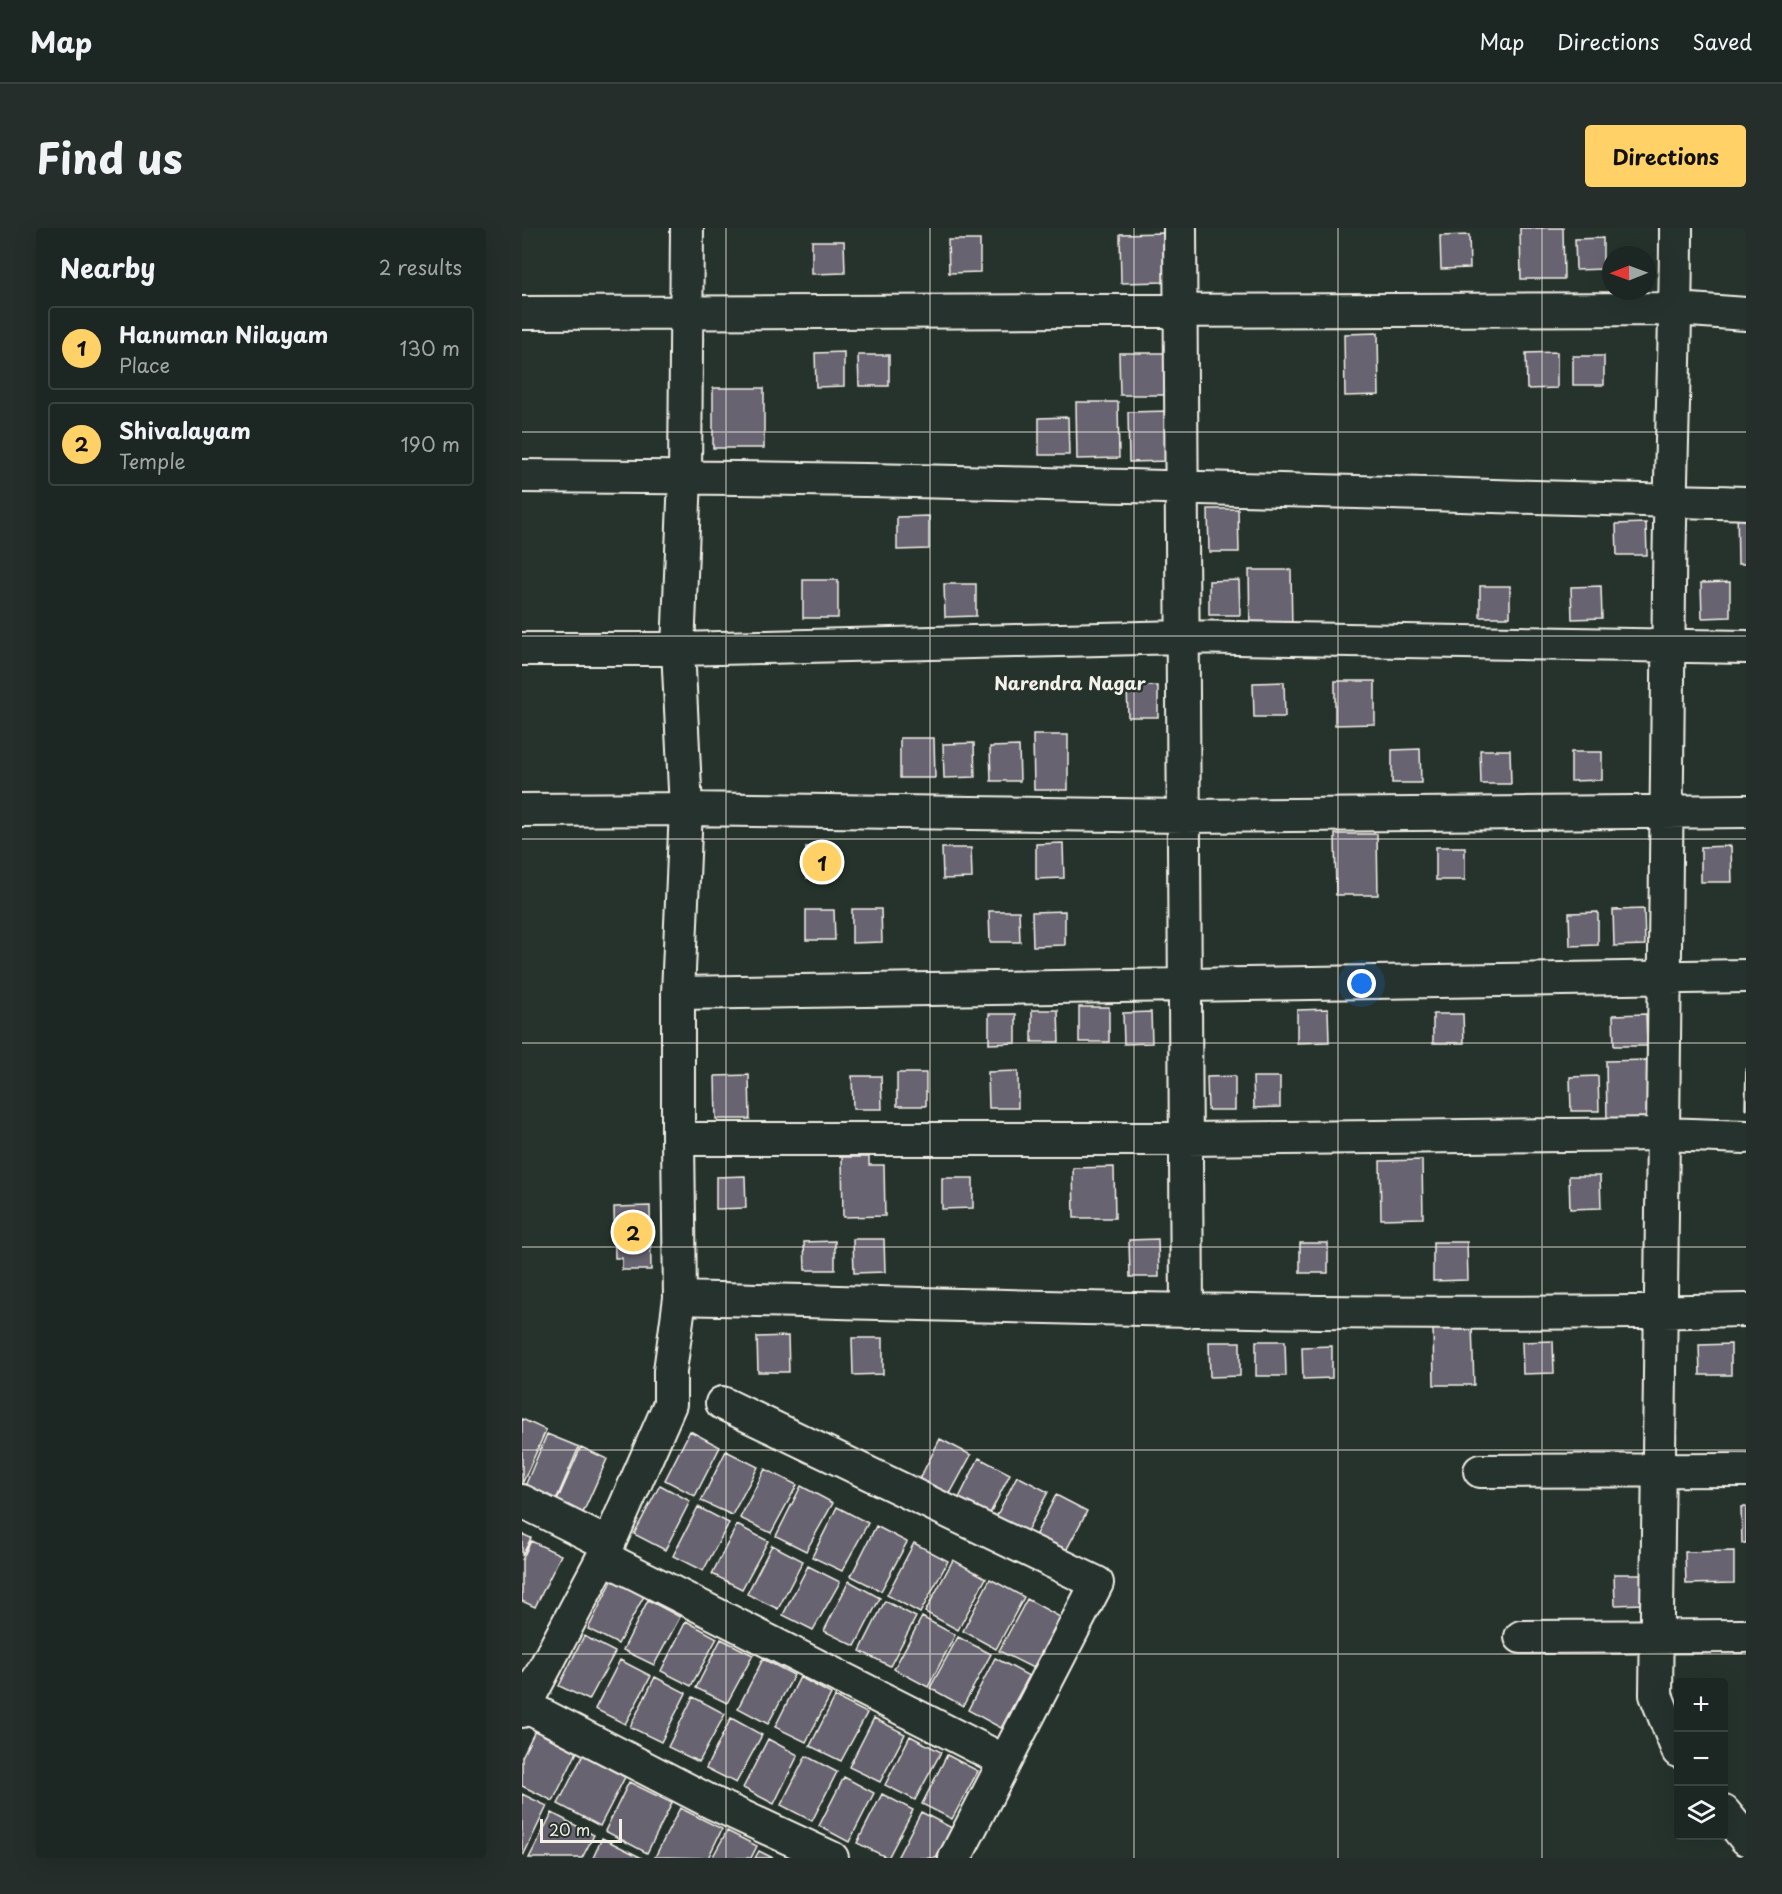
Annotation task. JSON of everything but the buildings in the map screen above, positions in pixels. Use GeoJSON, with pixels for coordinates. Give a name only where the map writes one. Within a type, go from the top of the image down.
{"type":"FeatureCollection","features":[{"type":"Feature","properties":{"kind":"street"},"geometry":{"type":"LineString","coordinates":[[687,228],[685,477],[678,649],[686,809],[678,993],[680,1298],[670,1371],[670,1404],[605,1551],[524,1708],[713,1803],[832,1858]]}},
{"type":"Feature","properties":{"kind":"street"},"geometry":{"type":"LineString","coordinates":[[1180,228],[1187,1311]]}},
{"type":"Feature","properties":{"kind":"street"},"geometry":{"type":"LineString","coordinates":[[1674,1741],[1656,1695],[1668,646],[1676,228]]}},
{"type":"Feature","properties":{"kind":"street"},"geometry":{"type":"LineString","coordinates":[[522,313],[1676,309],[1746,314]]}},
{"type":"Feature","properties":{"kind":"street"},"geometry":{"type":"LineString","coordinates":[[522,476],[685,477],[1746,503]]}},
{"type":"Feature","properties":{"kind":"street"},"geometry":{"type":"LineString","coordinates":[[522,649],[678,649],[1183,637],[1746,647]]}},
{"type":"Feature","properties":{"kind":"street"},"geometry":{"type":"LineString","coordinates":[[522,810],[686,809],[1184,816],[1746,811]]}},
{"type":"Feature","properties":{"kind":"street"},"geometry":{"type":"LineString","coordinates":[[678,993],[1746,976]]}},
{"type":"Feature","properties":{"kind":"street"},"geometry":{"type":"LineString","coordinates":[[678,1139],[1186,1139],[1664,1134],[1746,1137]]}},
{"type":"Feature","properties":{"kind":"street"},"geometry":{"type":"LineString","coordinates":[[680,1298],[1187,1311],[1661,1312],[1746,1310]]}},
{"type":"Feature","properties":{"kind":"street"},"geometry":{"type":"LineString","coordinates":[[722,1402],[1097,1583],[954,1858]]}},
{"type":"Feature","properties":{"kind":"street"},"geometry":{"type":"LineString","coordinates":[[1480,1471],[1746,1470]]}},
{"type":"Feature","properties":{"kind":"street"},"geometry":{"type":"LineString","coordinates":[[522,1501],[605,1551],[1005,1761]]}},
{"type":"Feature","properties":{"kind":"street"},"geometry":{"type":"LineString","coordinates":[[1521,1637],[1746,1636]]}},
{"type":"Feature","properties":{"kind":"street"},"geometry":{"type":"LineString","coordinates":[[1728,1817],[1746,1839]]}},
{"type":"Feature","properties":{"kind":"place","name":"Hanuman Nilayam"},"geometry":{"type":"Point","coordinates":[822,862]}},
{"type":"Feature","properties":{"kind":"place","name":"Shivalayam"},"geometry":{"type":"Point","coordinates":[633,1232]}},
{"type":"Feature","properties":{"kind":"district","name":"Narendra Nagar"},"geometry":{"type":"Point","coordinates":[1070,682]}}]}
